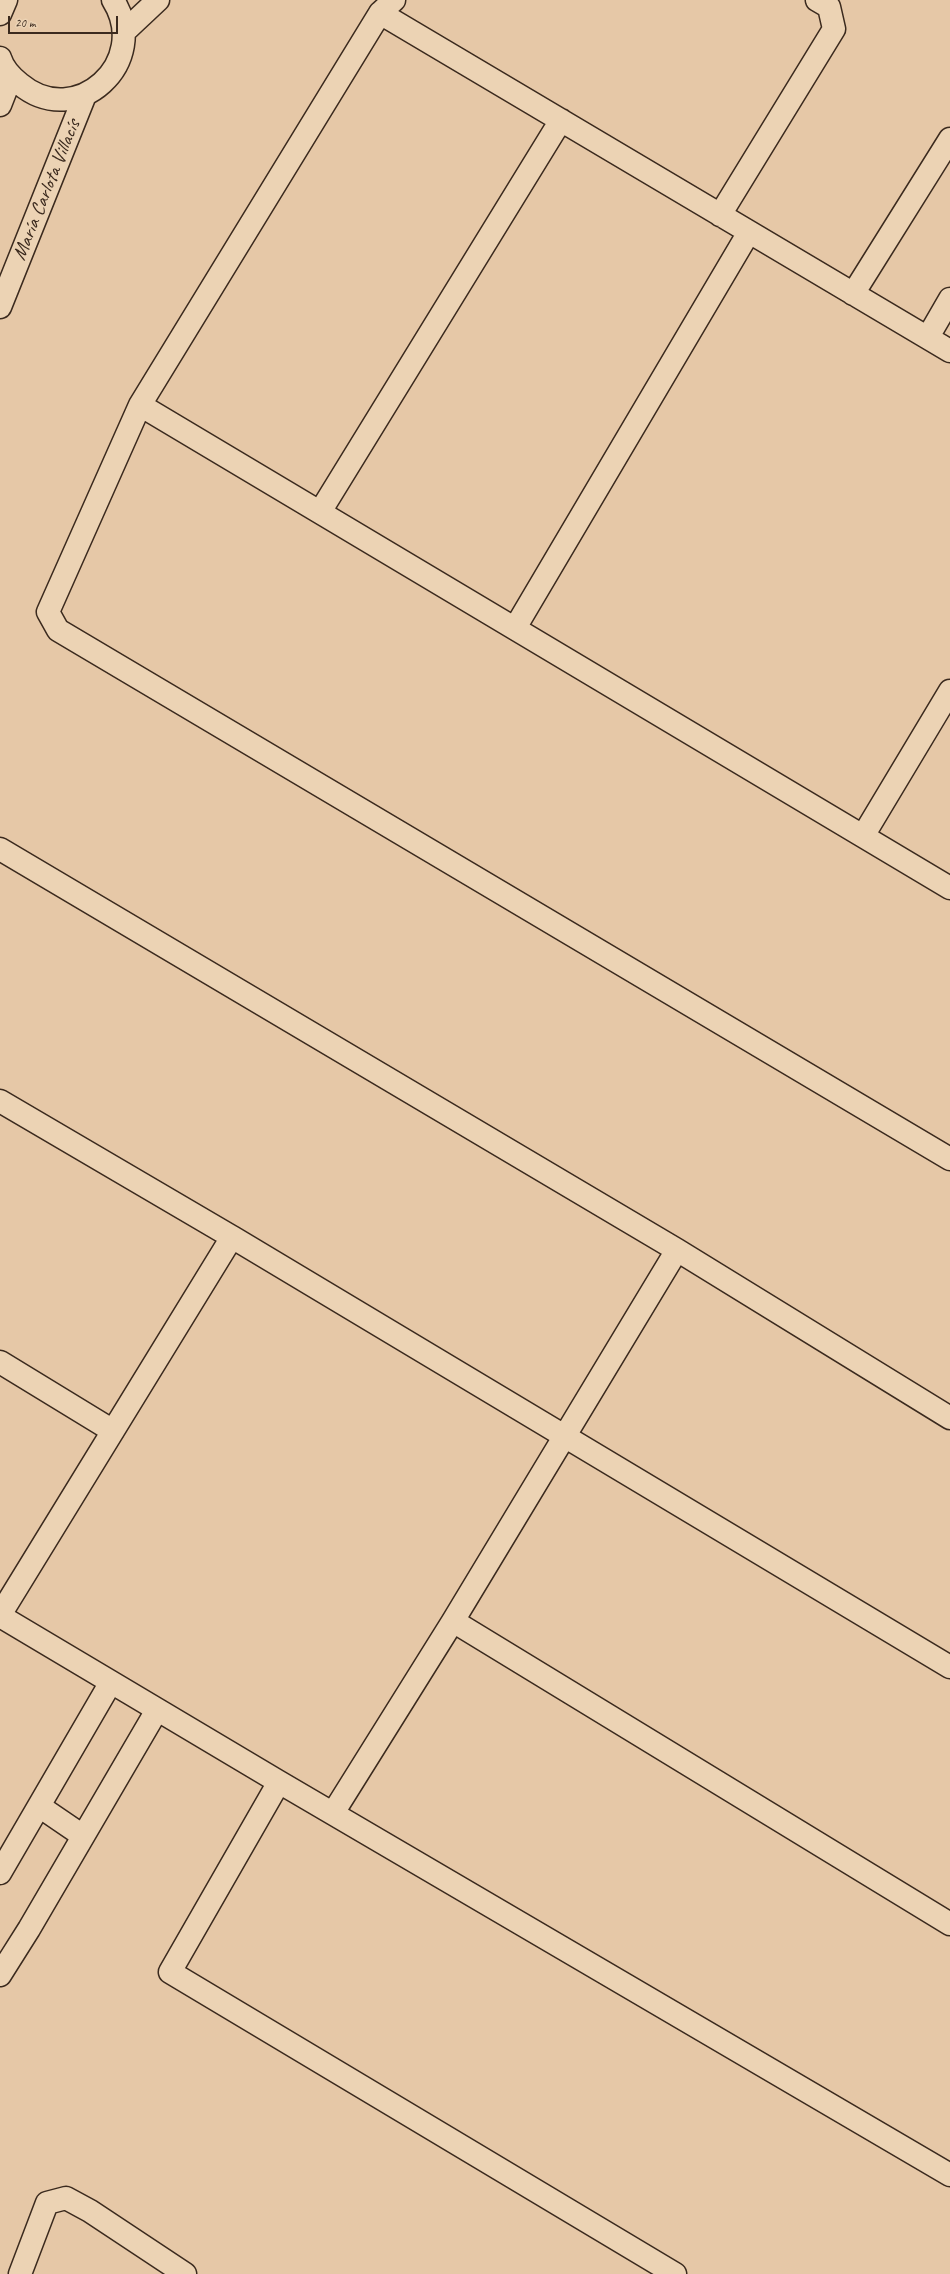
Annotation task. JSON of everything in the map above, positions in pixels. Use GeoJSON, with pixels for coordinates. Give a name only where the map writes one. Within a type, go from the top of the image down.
{"type":"FeatureCollection","features":[{"type":"Feature","properties":{"kind":"street"},"geometry":{"type":"LineString","coordinates":[[0,14],[6,0]]}},
{"type":"Feature","properties":{"kind":"street"},"geometry":{"type":"LineString","coordinates":[[0,58],[11,77],[26,90],[45,98],[65,100],[85,95],[102,85],[115,69],[122,51],[124,31],[120,11],[113,0]]}},
{"type":"Feature","properties":{"kind":"street"},"geometry":{"type":"LineString","coordinates":[[124,31],[158,0]]}},
{"type":"Feature","properties":{"kind":"street"},"geometry":{"type":"LineString","coordinates":[[720,215],[834,29],[829,7],[817,0]]}},
{"type":"Feature","properties":{"kind":"street"},"geometry":{"type":"LineString","coordinates":[[950,351],[561,120],[387,6],[140,404],[48,612],[58,630],[950,1159]]}},
{"type":"Feature","properties":{"kind":"street"},"geometry":{"type":"LineString","coordinates":[[0,105],[11,77]]}},
{"type":"Feature","properties":{"kind":"street","name":"María Carlota Villacís"},"geometry":{"type":"LineString","coordinates":[[0,307],[85,95]]}},
{"type":"Feature","properties":{"kind":"street"},"geometry":{"type":"LineString","coordinates":[[320,512],[561,120]]}},
{"type":"Feature","properties":{"kind":"street"},"geometry":{"type":"LineString","coordinates":[[853,294],[950,140]]}},
{"type":"Feature","properties":{"kind":"street"},"geometry":{"type":"LineString","coordinates":[[514,628],[750,232]]}},
{"type":"Feature","properties":{"kind":"street"},"geometry":{"type":"LineString","coordinates":[[928,337],[950,299]]}},
{"type":"Feature","properties":{"kind":"street"},"geometry":{"type":"LineString","coordinates":[[140,404],[950,888]]}},
{"type":"Feature","properties":{"kind":"street"},"geometry":{"type":"LineString","coordinates":[[863,836],[950,691]]}},
{"type":"Feature","properties":{"kind":"street"},"geometry":{"type":"LineString","coordinates":[[0,849],[677,1250],[950,1418]]}},
{"type":"Feature","properties":{"kind":"street"},"geometry":{"type":"LineString","coordinates":[[0,1101],[232,1237],[950,1667]]}},
{"type":"Feature","properties":{"kind":"street"},"geometry":{"type":"LineString","coordinates":[[232,1237],[0,1616],[279,1782],[950,2175]]}},
{"type":"Feature","properties":{"kind":"street"},"geometry":{"type":"LineString","coordinates":[[333,1813],[453,1621],[677,1250]]}},
{"type":"Feature","properties":{"kind":"street"},"geometry":{"type":"LineString","coordinates":[[0,1362],[113,1431]]}},
{"type":"Feature","properties":{"kind":"street"},"geometry":{"type":"LineString","coordinates":[[453,1621],[950,1924]]}},
{"type":"Feature","properties":{"kind":"street"},"geometry":{"type":"LineString","coordinates":[[0,1873],[111,1682]]}},
{"type":"Feature","properties":{"kind":"street"},"geometry":{"type":"LineString","coordinates":[[0,1975],[29,1929],[157,1710]]}},
{"type":"Feature","properties":{"kind":"street"},"geometry":{"type":"LineString","coordinates":[[279,1782],[170,1972],[675,2274]]}},
{"type":"Feature","properties":{"kind":"street"},"geometry":{"type":"LineString","coordinates":[[39,1806],[83,1836]]}},
{"type":"Feature","properties":{"kind":"street"},"geometry":{"type":"LineString","coordinates":[[20,2274],[47,2203],[66,2198],[90,2211],[185,2274]]}}]}
